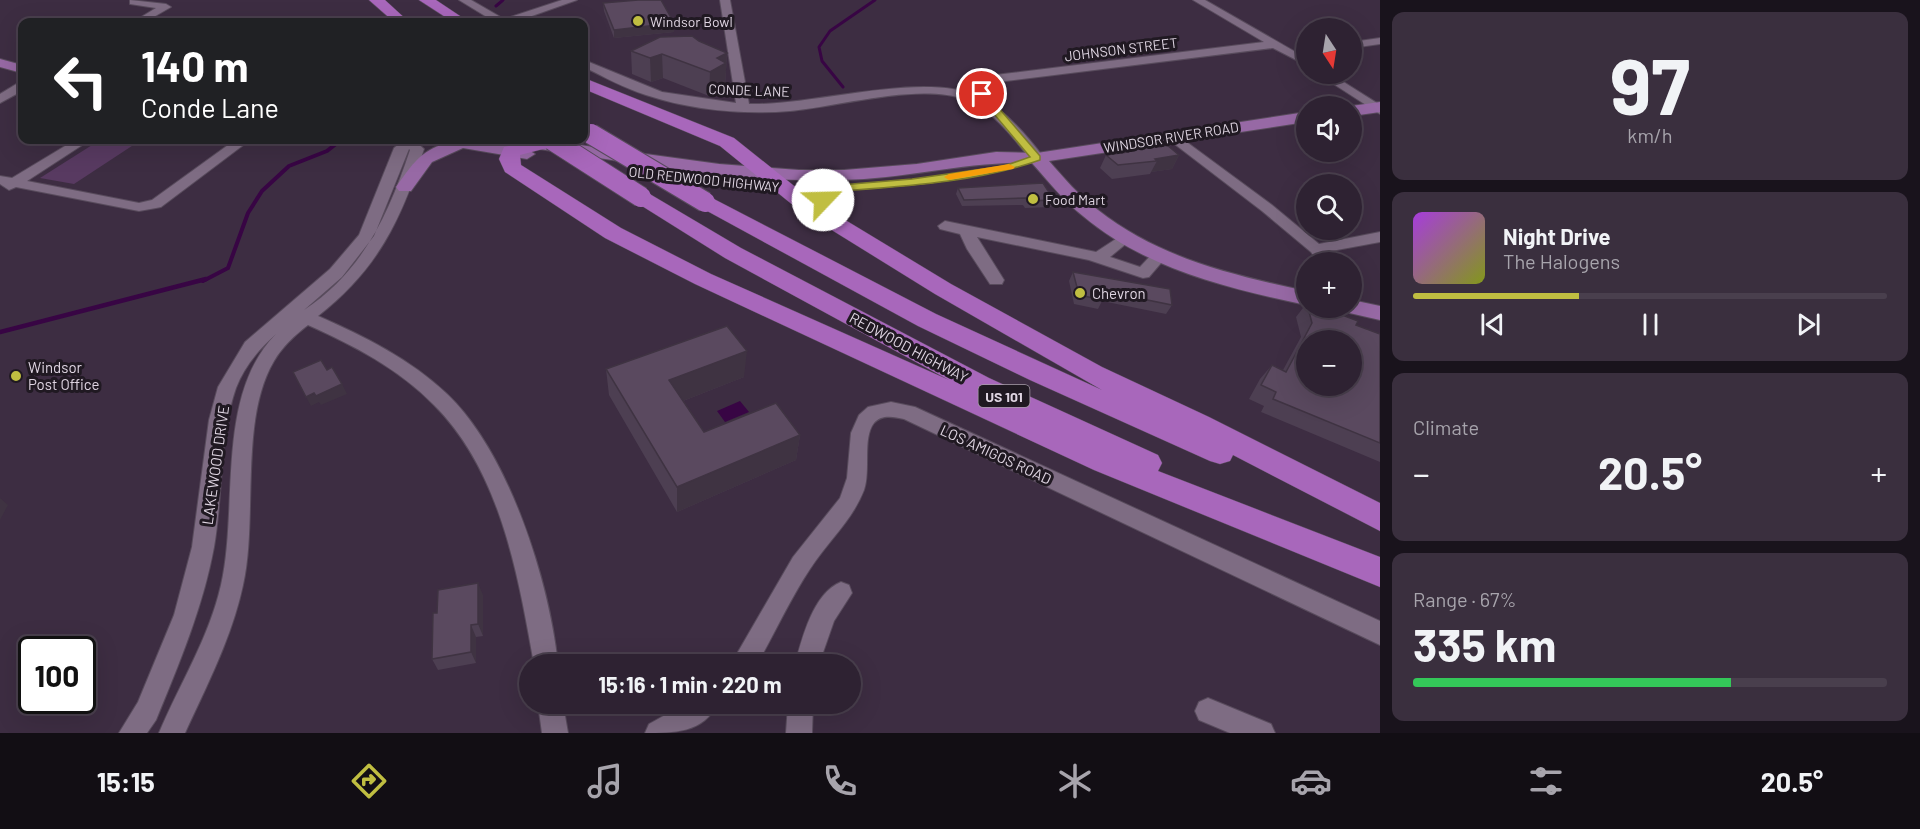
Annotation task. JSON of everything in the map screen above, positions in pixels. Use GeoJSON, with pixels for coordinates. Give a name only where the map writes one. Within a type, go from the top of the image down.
{"type":"FeatureCollection","features":[{"type":"Feature","properties":{"kind":"highway"},"geometry":{"type":"LineString","coordinates":[[360,0],[376,18]]}},
{"type":"Feature","properties":{"kind":"highway"},"geometry":{"type":"LineString","coordinates":[[376,0],[397,18]]}},
{"type":"Feature","properties":{"kind":"highway"},"geometry":{"type":"LineString","coordinates":[[409,0],[432,18]]}},
{"type":"Feature","properties":{"kind":"highway"},"geometry":{"type":"LineString","coordinates":[[426,0],[455,18]]}},
{"type":"Feature","properties":{"kind":"highway"},"geometry":{"type":"LineString","coordinates":[[588,85],[727,142],[782,188],[829,220],[943,289],[1093,374],[1199,425],[1380,519]]}},
{"type":"Feature","properties":{"kind":"highway","name":"US 101"},"geometry":{"type":"LineString","coordinates":[[588,133],[705,202],[927,320],[1039,373],[1380,523]]}},
{"type":"Feature","properties":{"kind":"highway"},"geometry":{"type":"LineString","coordinates":[[528,144],[511,146],[509,159],[512,168],[613,233],[703,279],[1104,462],[1380,571]]}},
{"type":"Feature","properties":{"kind":"highway","name":"REDWOOD HIGHWAY"},"geometry":{"type":"LineString","coordinates":[[549,144],[733,253],[980,385],[1380,571]]}},
{"type":"Feature","properties":{"kind":"highway"},"geometry":{"type":"LineString","coordinates":[[829,220],[822,207],[823,200],[829,193],[840,188]]}},
{"type":"Feature","properties":{"kind":"main road"},"geometry":{"type":"LineString","coordinates":[[0,54],[18,58]]}},
{"type":"Feature","properties":{"kind":"main road"},"geometry":{"type":"LineString","coordinates":[[0,63],[18,68]]}},
{"type":"Feature","properties":{"kind":"main road"},"geometry":{"type":"LineString","coordinates":[[1362,110],[1379,108]]}},
{"type":"Feature","properties":{"kind":"main road","name":"WINDSOR RIVER ROAD"},"geometry":{"type":"LineString","coordinates":[[1036,158],[1296,118]]}},
{"type":"Feature","properties":{"kind":"main road"},"geometry":{"type":"LineString","coordinates":[[405,187],[415,178],[420,165],[429,156],[461,144]]}},
{"type":"Feature","properties":{"kind":"main road","name":"OLD REDWOOD HIGHWAY"},"geometry":{"type":"LineString","coordinates":[[480,144],[511,146],[668,177],[782,188],[840,188],[912,182],[1006,168],[1036,158]]}},
{"type":"Feature","properties":{"kind":"main road","name":"OLD REDWOOD HIGHWAY"},"geometry":{"type":"LineString","coordinates":[[559,144],[719,169],[799,175],[880,173],[996,157],[1036,158]]}},
{"type":"Feature","properties":{"kind":"main road"},"geometry":{"type":"LineString","coordinates":[[1036,158],[1090,213],[1125,238],[1159,256],[1218,277],[1296,296]]}},
{"type":"Feature","properties":{"kind":"main road"},"geometry":{"type":"LineString","coordinates":[[1362,309],[1380,313]]}},
{"type":"Feature","properties":{"kind":"street"},"geometry":{"type":"LineString","coordinates":[[464,0],[497,18]]}},
{"type":"Feature","properties":{"kind":"street"},"geometry":{"type":"LineString","coordinates":[[516,18],[572,0]]}},
{"type":"Feature","properties":{"kind":"street"},"geometry":{"type":"LineString","coordinates":[[725,0],[743,107]]}},
{"type":"Feature","properties":{"kind":"street"},"geometry":{"type":"LineString","coordinates":[[1198,0],[1296,56]]}},
{"type":"Feature","properties":{"kind":"street"},"geometry":{"type":"LineString","coordinates":[[134,2],[166,7],[145,18]]}},
{"type":"Feature","properties":{"kind":"street"},"geometry":{"type":"LineString","coordinates":[[1362,44],[1380,41]]}},
{"type":"Feature","properties":{"kind":"street","name":"JOHNSON STREET"},"geometry":{"type":"LineString","coordinates":[[972,89],[995,80],[1276,44]]}},
{"type":"Feature","properties":{"kind":"street","name":"CONDE LANE"},"geometry":{"type":"LineString","coordinates":[[588,65],[658,94],[702,103],[743,107],[789,107],[919,91],[942,86],[972,89],[986,98],[998,110],[1002,119]]}},
{"type":"Feature","properties":{"kind":"street"},"geometry":{"type":"LineString","coordinates":[[1340,84],[1379,108]]}},
{"type":"Feature","properties":{"kind":"street"},"geometry":{"type":"LineString","coordinates":[[0,99],[18,88]]}},
{"type":"Feature","properties":{"kind":"street","name":"CONDE LANE"},"geometry":{"type":"LineString","coordinates":[[919,91],[946,91],[970,97],[1002,119],[1036,158]]}},
{"type":"Feature","properties":{"kind":"street"},"geometry":{"type":"LineString","coordinates":[[1173,136],[1259,201],[1318,252]]}},
{"type":"Feature","properties":{"kind":"street"},"geometry":{"type":"LineString","coordinates":[[0,192],[7,181],[76,144]]}},
{"type":"Feature","properties":{"kind":"street"},"geometry":{"type":"LineString","coordinates":[[7,181],[139,207],[156,204],[238,144]]}},
{"type":"Feature","properties":{"kind":"street","name":"LAKEWOOD DRIVE"},"geometry":{"type":"LineString","coordinates":[[172,733],[220,626],[236,565],[247,410],[261,368],[277,342],[366,236],[401,148],[407,144]]}},
{"type":"Feature","properties":{"kind":"street","name":"LAKEWOOD DRIVE"},"geometry":{"type":"LineString","coordinates":[[132,733],[147,711],[186,615],[203,548],[219,420],[227,387],[251,346],[268,329],[300,314],[346,284],[381,242],[394,217],[405,187],[417,149],[413,144]]}},
{"type":"Feature","properties":{"kind":"street"},"geometry":{"type":"LineString","coordinates":[[945,226],[1098,258],[1143,273],[1159,256]]}},
{"type":"Feature","properties":{"kind":"street"},"geometry":{"type":"LineString","coordinates":[[966,230],[975,249],[996,280]]}},
{"type":"Feature","properties":{"kind":"street"},"geometry":{"type":"LineString","coordinates":[[1316,249],[1380,237]]}},
{"type":"Feature","properties":{"kind":"street"},"geometry":{"type":"LineString","coordinates":[[1098,258],[1125,238]]}},
{"type":"Feature","properties":{"kind":"street"},"geometry":{"type":"LineString","coordinates":[[300,314],[392,360],[443,402],[468,432],[491,471],[506,504],[525,565],[544,654]]}},
{"type":"Feature","properties":{"kind":"street","name":"LOS AMIGOS ROAD"},"geometry":{"type":"LineString","coordinates":[[749,654],[811,549],[834,525],[848,503],[857,481],[861,431],[866,420],[872,414],[893,409],[908,412],[1380,633]]}},
{"type":"Feature","properties":{"kind":"street"},"geometry":{"type":"LineString","coordinates":[[810,654],[824,615],[841,593]]}},
{"type":"Feature","properties":{"kind":"street"},"geometry":{"type":"LineString","coordinates":[[1208,711],[1262,733]]}},
{"type":"Feature","properties":{"kind":"street"},"geometry":{"type":"LineString","coordinates":[[552,714],[555,733]]}},
{"type":"Feature","properties":{"kind":"street"},"geometry":{"type":"LineString","coordinates":[[658,733],[691,714]]}},
{"type":"Feature","properties":{"kind":"street"},"geometry":{"type":"LineString","coordinates":[[799,733],[800,714]]}},
{"type":"Feature","properties":{"kind":"shaded area"},"geometry":{"type":"Polygon","coordinates":[[[94,144],[135,144],[74,184],[40,178],[94,144]]]}},
{"type":"Feature","properties":{"kind":"shaded area"},"geometry":{"type":"Polygon","coordinates":[[[740,401],[749,412],[725,422],[717,411],[740,401]]]}},
{"type":"Feature","properties":{"kind":"building","name":"Windsor Bowl"},"geometry":{"type":"Polygon","coordinates":[[[661,0],[674,23],[614,30],[603,3],[661,0]]]}},
{"type":"Feature","properties":{"kind":"building"},"geometry":{"type":"Polygon","coordinates":[[[692,36],[727,53],[717,58],[726,63],[710,72],[662,54],[650,58],[631,51],[660,37],[692,36]]]}},
{"type":"Feature","properties":{"kind":"building"},"geometry":{"type":"Polygon","coordinates":[[[1154,144],[1159,147],[1167,145],[1179,155],[1155,159],[1157,161],[1118,165],[1106,155],[1127,152],[1125,151],[1130,150],[1127,147],[1154,144]]]}},
{"type":"Feature","properties":{"kind":"building"},"geometry":{"type":"Polygon","coordinates":[[[1043,183],[1054,200],[1027,201],[1026,198],[964,200],[958,188],[1043,183]]]}},
{"type":"Feature","properties":{"kind":"building"},"geometry":{"type":"Polygon","coordinates":[[[1073,272],[1170,289],[1172,305],[1103,291],[1103,300],[1079,295],[1073,272]]]}},
{"type":"Feature","properties":{"kind":"building"},"geometry":{"type":"Polygon","coordinates":[[[1311,318],[1350,318],[1358,321],[1356,325],[1380,334],[1380,443],[1273,399],[1276,392],[1261,385],[1272,365],[1286,372],[1296,353],[1296,396],[1362,396],[1362,330],[1308,330],[1312,323],[1311,318]]]}},
{"type":"Feature","properties":{"kind":"building"},"geometry":{"type":"Polygon","coordinates":[[[727,326],[747,351],[669,380],[704,432],[776,403],[800,435],[677,487],[606,369],[727,326]]]}},
{"type":"Feature","properties":{"kind":"building"},"geometry":{"type":"Polygon","coordinates":[[[321,360],[327,370],[332,367],[342,384],[316,396],[314,393],[306,397],[293,372],[321,360]]]}},
{"type":"Feature","properties":{"kind":"building"},"geometry":{"type":"Polygon","coordinates":[[[478,583],[478,624],[471,625],[471,652],[432,659],[433,613],[437,613],[438,590],[478,583]]]}},
{"type":"Feature","properties":{"kind":"waterway"},"geometry":{"type":"LineString","coordinates":[[496,6],[503,0]]}},
{"type":"Feature","properties":{"kind":"waterway"},"geometry":{"type":"LineString","coordinates":[[843,87],[822,61],[819,47],[830,31],[875,0]]}},
{"type":"Feature","properties":{"kind":"waterway"},"geometry":{"type":"LineString","coordinates":[[203,281],[228,268],[248,213],[262,191],[289,166],[327,151],[336,144]]}},
{"type":"Feature","properties":{"kind":"waterway"},"geometry":{"type":"LineString","coordinates":[[0,332],[206,279]]}},
{"type":"Feature","properties":{"kind":"slow traffic"},"geometry":{"type":"LineString","coordinates":[[949,177],[1009,167]]}},
{"type":"Feature","properties":{"kind":"place","name":"Windsor Bowl"},"geometry":{"type":"Point","coordinates":[638,21]}},
{"type":"Feature","properties":{"kind":"place","name":"Food Mart"},"geometry":{"type":"Point","coordinates":[1033,199]}},
{"type":"Feature","properties":{"kind":"place","name":"Chevron"},"geometry":{"type":"Point","coordinates":[1080,293]}},
{"type":"Feature","properties":{"kind":"place","name":"Windsor Post Office"},"geometry":{"type":"Point","coordinates":[16,376]}},
{"type":"Feature","properties":{"kind":"route"},"geometry":{"type":"LineString","coordinates":[[823,200],[829,193],[840,188],[912,182],[1006,168],[1036,158],[1002,119],[998,110],[982,94]]}}]}
